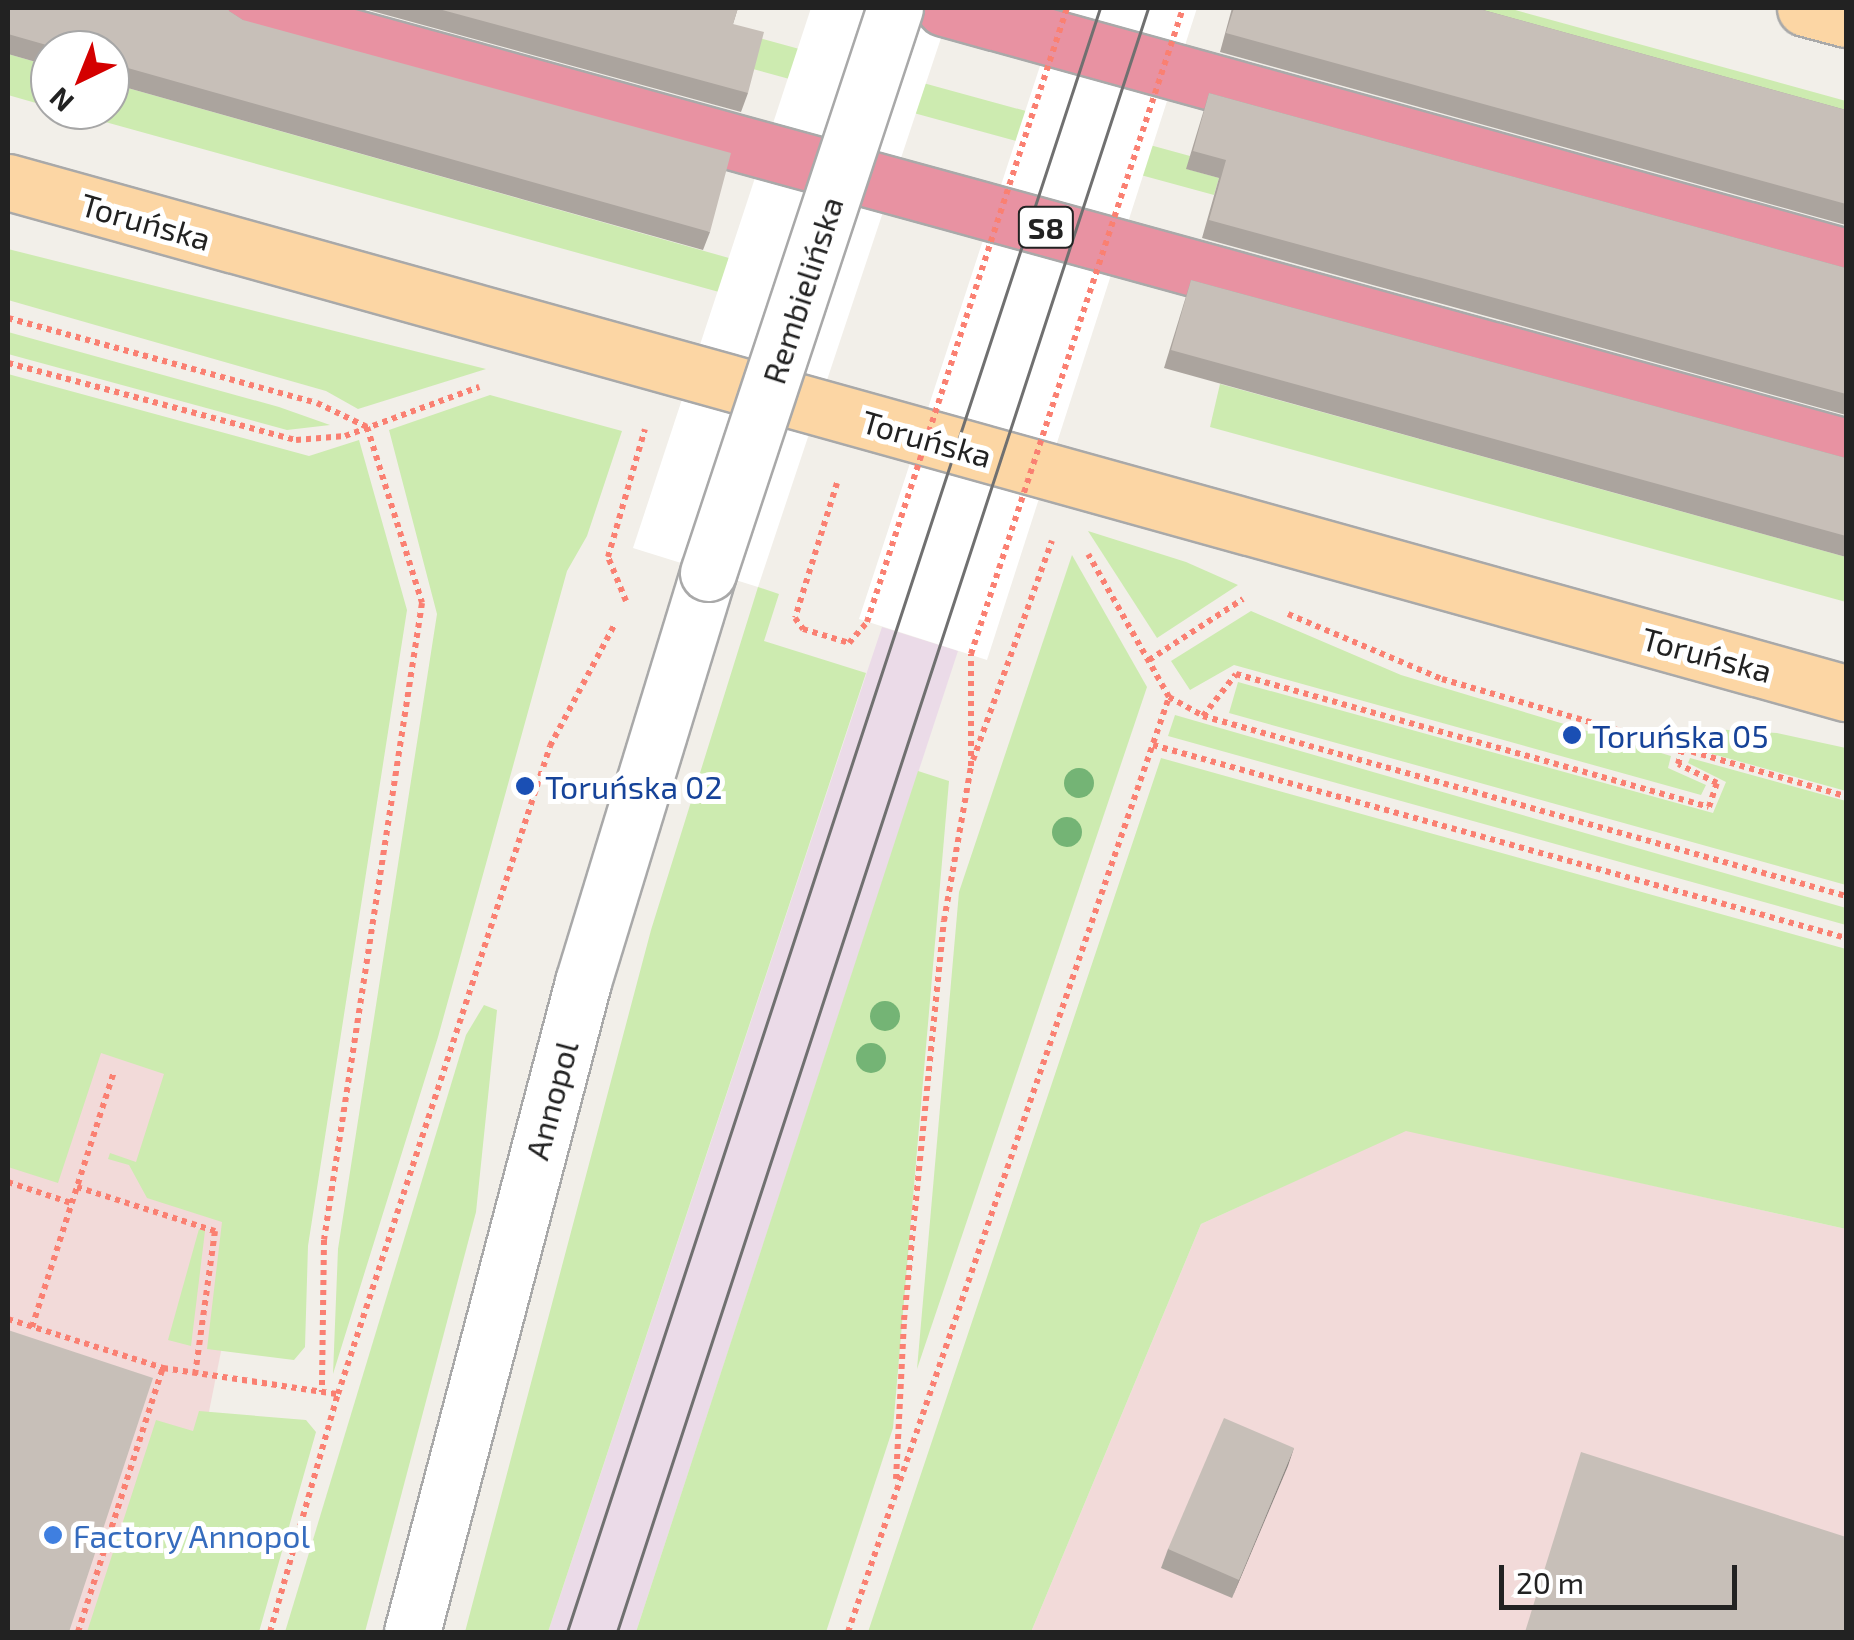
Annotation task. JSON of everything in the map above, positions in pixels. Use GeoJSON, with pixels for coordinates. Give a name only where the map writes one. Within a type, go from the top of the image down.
{"type":"FeatureCollection","features":[{"type":"Feature","properties":{"kind":"highway","name":"S8"},"geometry":{"type":"LineString","coordinates":[[245,8],[1846,448]]}},
{"type":"Feature","properties":{"kind":"highway"},"geometry":{"type":"LineString","coordinates":[[944,8],[1846,257]]}},
{"type":"Feature","properties":{"kind":"main road"},"geometry":{"type":"LineString","coordinates":[[1805,8],[1846,19]]}},
{"type":"Feature","properties":{"kind":"main road","name":"Toruńska"},"geometry":{"type":"LineString","coordinates":[[8,182],[1846,693]]}},
{"type":"Feature","properties":{"kind":"street","name":"Rembielińska"},"geometry":{"type":"LineString","coordinates":[[708,573],[896,8]]}},
{"type":"Feature","properties":{"kind":"street","name":"Annopol"},"geometry":{"type":"LineString","coordinates":[[412,1632],[592,949],[708,573]]}},
{"type":"Feature","properties":{"kind":"path"},"geometry":{"type":"LineString","coordinates":[[836,486],[795,618],[802,628],[850,644],[863,635],[1067,8]]}},
{"type":"Feature","properties":{"kind":"path"},"geometry":{"type":"LineString","coordinates":[[895,1491],[904,1320],[942,940],[971,766],[971,654],[1183,8]]}},
{"type":"Feature","properties":{"kind":"path"},"geometry":{"type":"LineString","coordinates":[[8,318],[318,403],[366,427],[422,603],[324,1240],[322,1392]]}},
{"type":"Feature","properties":{"kind":"path"},"geometry":{"type":"LineString","coordinates":[[8,363],[277,437],[328,440],[492,382]]}},
{"type":"Feature","properties":{"kind":"path"},"geometry":{"type":"LineString","coordinates":[[627,420],[664,430]]}},
{"type":"Feature","properties":{"kind":"path"},"geometry":{"type":"LineString","coordinates":[[627,602],[608,557],[641,437]]}},
{"type":"Feature","properties":{"kind":"path"},"geometry":{"type":"LineString","coordinates":[[822,473],[857,482]]}},
{"type":"Feature","properties":{"kind":"path"},"geometry":{"type":"LineString","coordinates":[[893,492],[928,502]]}},
{"type":"Feature","properties":{"kind":"path"},"geometry":{"type":"LineString","coordinates":[[1000,522],[1018,526]]}},
{"type":"Feature","properties":{"kind":"path"},"geometry":{"type":"LineString","coordinates":[[1035,532],[1068,540]]}},
{"type":"Feature","properties":{"kind":"path"},"geometry":{"type":"LineString","coordinates":[[1082,543],[1169,697],[1203,716],[1846,896]]}},
{"type":"Feature","properties":{"kind":"path"},"geometry":{"type":"LineString","coordinates":[[971,766],[1049,550]]}},
{"type":"Feature","properties":{"kind":"path"},"geometry":{"type":"LineString","coordinates":[[270,1632],[338,1394],[550,746],[636,585]]}},
{"type":"Feature","properties":{"kind":"path"},"geometry":{"type":"LineString","coordinates":[[1149,660],[1239,601],[1256,600]]}},
{"type":"Feature","properties":{"kind":"path"},"geometry":{"type":"LineString","coordinates":[[1277,610],[1418,672],[1846,796]]}},
{"type":"Feature","properties":{"kind":"path"},"geometry":{"type":"LineString","coordinates":[[1203,716],[1236,674],[1709,808],[1717,783],[1678,764],[1682,750]]}},
{"type":"Feature","properties":{"kind":"path"},"geometry":{"type":"LineString","coordinates":[[848,1632],[1169,697]]}},
{"type":"Feature","properties":{"kind":"path"},"geometry":{"type":"LineString","coordinates":[[1153,745],[1846,938]]}},
{"type":"Feature","properties":{"kind":"path"},"geometry":{"type":"LineString","coordinates":[[32,1327],[114,1071]]}},
{"type":"Feature","properties":{"kind":"path"},"geometry":{"type":"LineString","coordinates":[[8,1182],[71,1203]]}},
{"type":"Feature","properties":{"kind":"path"},"geometry":{"type":"LineString","coordinates":[[77,1187],[215,1231],[195,1375]]}},
{"type":"Feature","properties":{"kind":"path"},"geometry":{"type":"LineString","coordinates":[[8,1319],[164,1368],[338,1394]]}},
{"type":"Feature","properties":{"kind":"path"},"geometry":{"type":"LineString","coordinates":[[78,1632],[164,1368]]}},
{"type":"Feature","properties":{"kind":"shaded area"},"geometry":{"type":"Polygon","coordinates":[[[882,627],[958,651],[636,1632],[548,1632],[882,627]]]}},
{"type":"Feature","properties":{"kind":"shaded area"},"geometry":{"type":"Polygon","coordinates":[[[8,891],[273,1091],[165,1632],[8,1632],[8,891]]]}},
{"type":"Feature","properties":{"kind":"shaded area"},"geometry":{"type":"Polygon","coordinates":[[[1406,1130],[1846,1229],[1846,1632],[1031,1632],[1201,1224],[1406,1130]]]}},
{"type":"Feature","properties":{"kind":"green space"},"geometry":{"type":"Polygon","coordinates":[[[1403,8],[1508,8],[1846,101],[1846,130],[1403,8]]]}},
{"type":"Feature","properties":{"kind":"green space"},"geometry":{"type":"Polygon","coordinates":[[[730,30],[1190,156],[1187,169],[1219,178],[1214,195],[753,69],[730,30]]]}},
{"type":"Feature","properties":{"kind":"green space"},"geometry":{"type":"Polygon","coordinates":[[[8,54],[30,60],[30,101],[8,95],[8,54]]]}},
{"type":"Feature","properties":{"kind":"green space"},"geometry":{"type":"Polygon","coordinates":[[[130,89],[729,258],[719,292],[130,129],[130,89]]]}},
{"type":"Feature","properties":{"kind":"green space"},"geometry":{"type":"Polygon","coordinates":[[[8,249],[486,369],[358,409],[326,391],[8,300],[8,249]]]}},
{"type":"Feature","properties":{"kind":"green space"},"geometry":{"type":"Polygon","coordinates":[[[8,332],[279,407],[330,425],[287,430],[8,354],[8,332]]]}},
{"type":"Feature","properties":{"kind":"green space"},"geometry":{"type":"Polygon","coordinates":[[[8,374],[309,456],[359,440],[407,610],[308,1246],[305,1347],[294,1360],[207,1349],[222,1222],[147,1198],[129,1165],[108,1159],[110,1153],[136,1162],[164,1074],[101,1053],[58,1183],[8,1167],[8,374]]]}},
{"type":"Feature","properties":{"kind":"green space"},"geometry":{"type":"Polygon","coordinates":[[[1220,384],[1846,557],[1846,602],[1210,427],[1220,384]]]}},
{"type":"Feature","properties":{"kind":"green space"},"geometry":{"type":"Polygon","coordinates":[[[490,395],[622,431],[587,536],[567,571],[438,1037],[333,1374],[338,1249],[437,614],[389,430],[490,395]]]}},
{"type":"Feature","properties":{"kind":"green space"},"geometry":{"type":"Polygon","coordinates":[[[1088,531],[1186,562],[1238,585],[1157,638],[1088,531]]]}},
{"type":"Feature","properties":{"kind":"green space"},"geometry":{"type":"Polygon","coordinates":[[[1072,555],[1147,687],[917,1369],[959,892],[1072,555]]]}},
{"type":"Feature","properties":{"kind":"green space"},"geometry":{"type":"Polygon","coordinates":[[[758,587],[779,594],[764,641],[866,673],[548,1632],[465,1632],[651,930],[758,587]]]}},
{"type":"Feature","properties":{"kind":"green space"},"geometry":{"type":"Polygon","coordinates":[[[1251,611],[1401,675],[1671,756],[1668,768],[1706,785],[1701,795],[1234,665],[1190,690],[1171,661],[1251,611]]]}},
{"type":"Feature","properties":{"kind":"green space"},"geometry":{"type":"Polygon","coordinates":[[[1238,682],[1713,813],[1726,782],[1688,763],[1690,758],[1846,801],[1846,885],[1229,713],[1238,682]]]}},
{"type":"Feature","properties":{"kind":"green space"},"geometry":{"type":"Polygon","coordinates":[[[1175,715],[1846,908],[1846,925],[1168,736],[1175,715]]]}},
{"type":"Feature","properties":{"kind":"green space"},"geometry":{"type":"Polygon","coordinates":[[[1697,728],[1777,733],[1846,748],[1846,791],[1691,748],[1697,728]]]}},
{"type":"Feature","properties":{"kind":"green space"},"geometry":{"type":"Polygon","coordinates":[[[1161,758],[1846,949],[1846,1229],[1406,1131],[1201,1224],[1031,1632],[868,1632],[1161,758]]]}},
{"type":"Feature","properties":{"kind":"green space"},"geometry":{"type":"Polygon","coordinates":[[[918,771],[949,781],[893,1428],[826,1632],[636,1632],[918,771]]]}},
{"type":"Feature","properties":{"kind":"green space"},"geometry":{"type":"Polygon","coordinates":[[[484,1005],[497,1010],[476,1212],[365,1632],[285,1632],[466,1035],[484,1005]]]}},
{"type":"Feature","properties":{"kind":"green space"},"geometry":{"type":"Polygon","coordinates":[[[199,1229],[205,1231],[191,1346],[168,1340],[199,1229]]]}},
{"type":"Feature","properties":{"kind":"green space"},"geometry":{"type":"Polygon","coordinates":[[[199,1411],[306,1420],[316,1432],[259,1632],[87,1632],[156,1420],[193,1431],[199,1411]]]}},
{"type":"Feature","properties":{"kind":"pier"},"geometry":{"type":"Polygon","coordinates":[[[811,8],[951,8],[758,587],[633,548],[811,8]]]}},
{"type":"Feature","properties":{"kind":"pier"},"geometry":{"type":"Polygon","coordinates":[[[1059,8],[1197,8],[987,660],[859,619],[1059,8]]]}},
{"type":"Feature","properties":{"kind":"building"},"geometry":{"type":"Polygon","coordinates":[[[8,8],[228,8],[243,20],[731,153],[710,232],[130,69],[130,30],[30,30],[30,40],[8,34],[8,8]]]}},
{"type":"Feature","properties":{"kind":"building"},"geometry":{"type":"Polygon","coordinates":[[[435,8],[738,8],[733,24],[764,32],[748,93],[435,8]]]}},
{"type":"Feature","properties":{"kind":"building"},"geometry":{"type":"Polygon","coordinates":[[[1234,8],[1476,8],[1846,110],[1846,204],[1226,33],[1234,8]]]}},
{"type":"Feature","properties":{"kind":"building"},"geometry":{"type":"Polygon","coordinates":[[[1209,93],[1846,268],[1846,394],[1209,220],[1226,160],[1193,151],[1209,93]]]}},
{"type":"Feature","properties":{"kind":"building"},"geometry":{"type":"Polygon","coordinates":[[[1191,280],[1846,458],[1846,536],[1171,350],[1191,280]]]}},
{"type":"Feature","properties":{"kind":"building","name":"Factory Annopol"},"geometry":{"type":"Polygon","coordinates":[[[8,1330],[153,1378],[69,1632],[8,1632],[8,1330]]]}},
{"type":"Feature","properties":{"kind":"building"},"geometry":{"type":"Polygon","coordinates":[[[1224,1418],[1294,1448],[1239,1580],[1168,1549],[1224,1418]]]}},
{"type":"Feature","properties":{"kind":"building"},"geometry":{"type":"Polygon","coordinates":[[[1581,1452],[1846,1537],[1846,1632],[1525,1632],[1581,1452]]]}},
{"type":"Feature","properties":{"kind":"tram line"},"geometry":{"type":"LineString","coordinates":[[567,1632],[1100,8]]}},
{"type":"Feature","properties":{"kind":"tram line"},"geometry":{"type":"LineString","coordinates":[[617,1632],[1148,8]]}},
{"type":"Feature","properties":{"kind":"place","name":"Toruńska 05"},"geometry":{"type":"Point","coordinates":[1572,735]}},
{"type":"Feature","properties":{"kind":"place","name":"Toruńska 02"},"geometry":{"type":"Point","coordinates":[525,786]}},
{"type":"Feature","properties":{"kind":"place","name":"Factory Annopol"},"geometry":{"type":"Point","coordinates":[53,1535]}}]}
